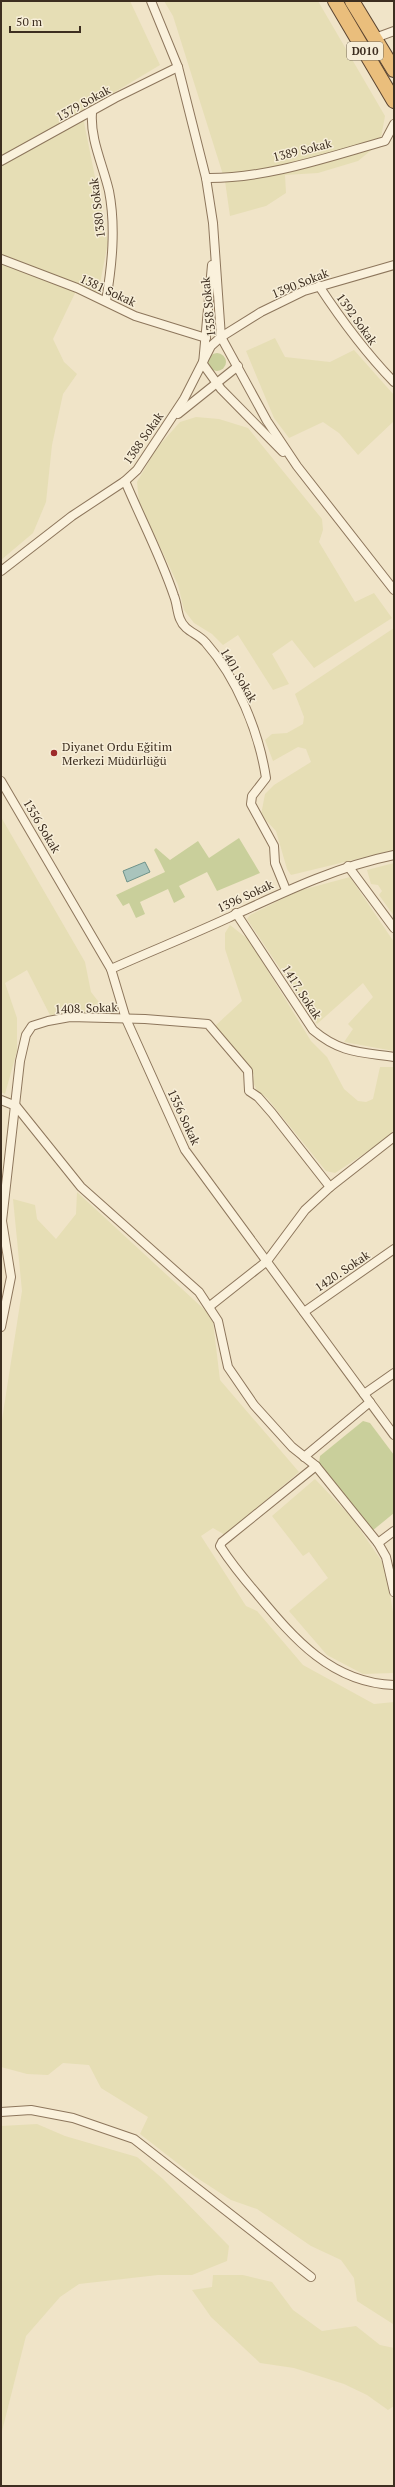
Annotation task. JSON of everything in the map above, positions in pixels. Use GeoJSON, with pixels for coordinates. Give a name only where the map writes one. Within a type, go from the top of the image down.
{"type":"FeatureCollection","features":[{"type":"Feature","properties":{"kind":"highway","name":"D010"},"geometry":{"type":"LineString","coordinates":[[335,1],[394,101]]}},
{"type":"Feature","properties":{"kind":"highway","name":"D010"},"geometry":{"type":"LineString","coordinates":[[352,1],[394,70]]}},
{"type":"Feature","properties":{"kind":"street","name":"1358 Sokak"},"geometry":{"type":"LineString","coordinates":[[152,1],[178,67],[206,178],[213,223],[221,337],[267,421],[297,466],[394,589]]}},
{"type":"Feature","properties":{"kind":"street"},"geometry":{"type":"LineString","coordinates":[[375,38],[394,31]]}},
{"type":"Feature","properties":{"kind":"street","name":"1379 Sokak"},"geometry":{"type":"LineString","coordinates":[[1,161],[92,113],[115,98],[178,67]]}},
{"type":"Feature","properties":{"kind":"street","name":"1380 Sokak"},"geometry":{"type":"LineString","coordinates":[[92,113],[91,121],[109,193],[114,236],[106,301]]}},
{"type":"Feature","properties":{"kind":"street","name":"1389 Sokak"},"geometry":{"type":"LineString","coordinates":[[206,178],[239,176],[292,166],[385,141],[394,124]]}},
{"type":"Feature","properties":{"kind":"street"},"geometry":{"type":"LineString","coordinates":[[214,243],[203,364],[216,383],[297,466]]}},
{"type":"Feature","properties":{"kind":"street","name":"1381 Sokak"},"geometry":{"type":"LineString","coordinates":[[1,259],[106,301],[135,316],[206,338]]}},
{"type":"Feature","properties":{"kind":"street","name":"1390 Sokak"},"geometry":{"type":"LineString","coordinates":[[221,337],[261,312],[319,286],[394,265]]}},
{"type":"Feature","properties":{"kind":"street","name":"1392 Sokak"},"geometry":{"type":"LineString","coordinates":[[319,286],[369,357],[394,382]]}},
{"type":"Feature","properties":{"kind":"street","name":"1388 Sokak"},"geometry":{"type":"LineString","coordinates":[[1,571],[72,516],[125,482],[137,470],[170,421],[203,364],[211,346],[221,337]]}},
{"type":"Feature","properties":{"kind":"street"},"geometry":{"type":"LineString","coordinates":[[170,421],[238,366]]}},
{"type":"Feature","properties":{"kind":"street","name":"1401 Sokak"},"geometry":{"type":"LineString","coordinates":[[125,482],[174,597],[179,619],[186,629],[206,642],[237,692],[255,730],[266,778],[252,796],[252,804],[274,846],[275,863],[286,890]]}},
{"type":"Feature","properties":{"kind":"street","name":"1356 Sokak"},"geometry":{"type":"LineString","coordinates":[[1,781],[111,969],[126,1019],[185,1150],[394,1435]]}},
{"type":"Feature","properties":{"kind":"street","name":"1396 Sokak"},"geometry":{"type":"LineString","coordinates":[[111,969],[286,890],[348,866],[394,855]]}},
{"type":"Feature","properties":{"kind":"street"},"geometry":{"type":"LineString","coordinates":[[348,866],[394,928]]}},
{"type":"Feature","properties":{"kind":"street","name":"1417. Sokak"},"geometry":{"type":"LineString","coordinates":[[236,913],[312,1030],[326,1041],[340,1049],[394,1057]]}},
{"type":"Feature","properties":{"kind":"street","name":"1408. Sokak"},"geometry":{"type":"LineString","coordinates":[[1,1327],[11,1277],[2,1221],[20,1061],[26,1035],[32,1026],[70,1017],[208,1024],[248,1071],[250,1091],[268,1108],[330,1187]]}},
{"type":"Feature","properties":{"kind":"street"},"geometry":{"type":"LineString","coordinates":[[1,1100],[16,1106],[81,1187],[199,1292],[210,1306],[218,1321],[228,1368],[254,1405],[292,1447],[316,1466],[378,1543],[386,1557],[394,1592]]}},
{"type":"Feature","properties":{"kind":"street"},"geometry":{"type":"LineString","coordinates":[[210,1306],[267,1261],[305,1210],[330,1187],[394,1136]]}},
{"type":"Feature","properties":{"kind":"street","name":"1420. Sokak"},"geometry":{"type":"LineString","coordinates":[[304,1312],[394,1249]]}},
{"type":"Feature","properties":{"kind":"street"},"geometry":{"type":"LineString","coordinates":[[364,1394],[394,1373]]}},
{"type":"Feature","properties":{"kind":"street"},"geometry":{"type":"LineString","coordinates":[[304,1457],[370,1402]]}},
{"type":"Feature","properties":{"kind":"street"},"geometry":{"type":"LineString","coordinates":[[316,1466],[222,1542],[220,1546],[281,1623],[302,1646],[337,1669],[372,1684],[394,1685]]}},
{"type":"Feature","properties":{"kind":"street"},"geometry":{"type":"LineString","coordinates":[[378,1543],[394,1531]]}},
{"type":"Feature","properties":{"kind":"street"},"geometry":{"type":"LineString","coordinates":[[1,2112],[31,2110],[73,2118],[134,2139],[311,2277]]}},
{"type":"Feature","properties":{"kind":"shaded area"},"geometry":{"type":"Polygon","coordinates":[[[1,1],[130,1],[160,65],[90,107],[84,122],[108,242],[98,294],[77,289],[53,339],[64,362],[77,374],[63,394],[52,445],[46,502],[33,533],[1,560],[1,1]]]}},
{"type":"Feature","properties":{"kind":"shaded area"},"geometry":{"type":"Polygon","coordinates":[[[164,1],[318,1],[385,116],[380,143],[358,161],[318,173],[285,175],[286,193],[266,206],[230,216],[225,181],[173,16],[164,1]]]}},
{"type":"Feature","properties":{"kind":"shaded area"},"geometry":{"type":"Polygon","coordinates":[[[275,338],[285,357],[330,362],[354,350],[394,395],[394,421],[358,455],[339,433],[323,422],[289,438],[274,418],[246,351],[275,338]]]}},
{"type":"Feature","properties":{"kind":"shaded area"},"geometry":{"type":"Polygon","coordinates":[[[196,417],[219,419],[248,428],[322,519],[323,530],[319,542],[355,602],[374,593],[392,618],[314,668],[292,640],[272,654],[289,684],[273,690],[238,635],[223,645],[212,634],[194,623],[184,610],[178,585],[139,502],[137,482],[156,449],[180,422],[196,417]]]}},
{"type":"Feature","properties":{"kind":"shaded area"},"geometry":{"type":"Polygon","coordinates":[[[394,628],[394,850],[291,875],[287,869],[276,831],[261,815],[265,794],[274,785],[311,762],[306,749],[298,747],[273,761],[265,740],[272,734],[287,733],[303,724],[304,717],[295,694],[394,628]]]}},
{"type":"Feature","properties":{"kind":"shaded area"},"geometry":{"type":"Polygon","coordinates":[[[1,817],[85,962],[91,992],[101,1005],[112,1008],[109,1012],[50,1015],[27,970],[5,983],[17,1018],[17,1051],[5,1094],[1,1092],[1,817]]]}},
{"type":"Feature","properties":{"kind":"shaded area"},"geometry":{"type":"Polygon","coordinates":[[[394,863],[394,916],[379,895],[382,891],[378,885],[371,884],[367,870],[394,863]]]}},
{"type":"Feature","properties":{"kind":"shaded area"},"geometry":{"type":"Polygon","coordinates":[[[350,877],[394,942],[394,1051],[344,1042],[353,1029],[348,1024],[373,997],[363,983],[317,1024],[247,919],[250,915],[298,891],[350,877]]]}},
{"type":"Feature","properties":{"kind":"shaded area"},"geometry":{"type":"Polygon","coordinates":[[[230,925],[249,940],[311,1041],[327,1057],[344,1089],[358,1101],[366,1102],[373,1099],[380,1067],[394,1067],[394,1134],[335,1173],[326,1171],[267,1098],[257,1091],[253,1082],[254,1075],[215,1026],[242,1001],[225,949],[225,933],[230,925]]]}},
{"type":"Feature","properties":{"kind":"shaded area"},"geometry":{"type":"Polygon","coordinates":[[[77,1192],[207,1312],[213,1322],[220,1380],[299,1472],[225,1535],[213,1528],[201,1536],[246,1606],[257,1611],[303,1665],[374,1704],[394,1702],[394,2328],[393,2324],[357,2301],[354,2278],[341,2260],[311,2246],[257,2209],[231,2200],[194,2176],[140,2134],[148,2117],[101,2088],[89,2065],[63,2063],[48,2075],[27,2074],[1,2067],[1,1426],[22,1291],[13,1199],[35,1205],[37,1219],[56,1239],[76,1214],[77,1192]]]}},
{"type":"Feature","properties":{"kind":"shaded area"},"geometry":{"type":"Polygon","coordinates":[[[315,1479],[352,1518],[385,1566],[394,1618],[394,1673],[363,1674],[327,1655],[289,1611],[328,1578],[309,1552],[303,1556],[272,1516],[315,1479]]]}},
{"type":"Feature","properties":{"kind":"shaded area"},"geometry":{"type":"Polygon","coordinates":[[[37,2124],[65,2136],[137,2157],[163,2179],[229,2246],[227,2261],[192,2275],[158,2275],[79,2284],[60,2297],[26,2336],[1,2435],[1,2126],[37,2124]]]}},
{"type":"Feature","properties":{"kind":"shaded area"},"geometry":{"type":"Polygon","coordinates":[[[213,2275],[243,2275],[272,2282],[293,2310],[322,2331],[356,2326],[380,2345],[394,2348],[394,2406],[388,2410],[367,2395],[344,2384],[294,2368],[260,2363],[211,2317],[192,2290],[212,2287],[213,2275]]]}},
{"type":"Feature","properties":{"kind":"green space"},"geometry":{"type":"Polygon","coordinates":[[[217,353],[223,356],[226,362],[223,368],[217,371],[211,368],[208,362],[211,356],[217,353]]]}},
{"type":"Feature","properties":{"kind":"green space"},"geometry":{"type":"Polygon","coordinates":[[[239,838],[260,873],[217,891],[207,872],[179,886],[185,897],[174,903],[168,889],[140,902],[145,914],[136,918],[129,903],[123,906],[116,895],[165,872],[154,850],[156,848],[170,860],[198,841],[209,858],[239,838]]]}},
{"type":"Feature","properties":{"kind":"green space"},"geometry":{"type":"Polygon","coordinates":[[[363,1421],[370,1423],[394,1455],[394,1513],[372,1531],[319,1463],[320,1456],[363,1421]]]}},
{"type":"Feature","properties":{"kind":"water"},"geometry":{"type":"Polygon","coordinates":[[[145,862],[150,872],[127,882],[123,871],[145,862]]]}},
{"type":"Feature","properties":{"kind":"place","name":"Diyanet Ordu Eğitim Merkezi Müdürlüğü"},"geometry":{"type":"Point","coordinates":[54,753]}}]}
